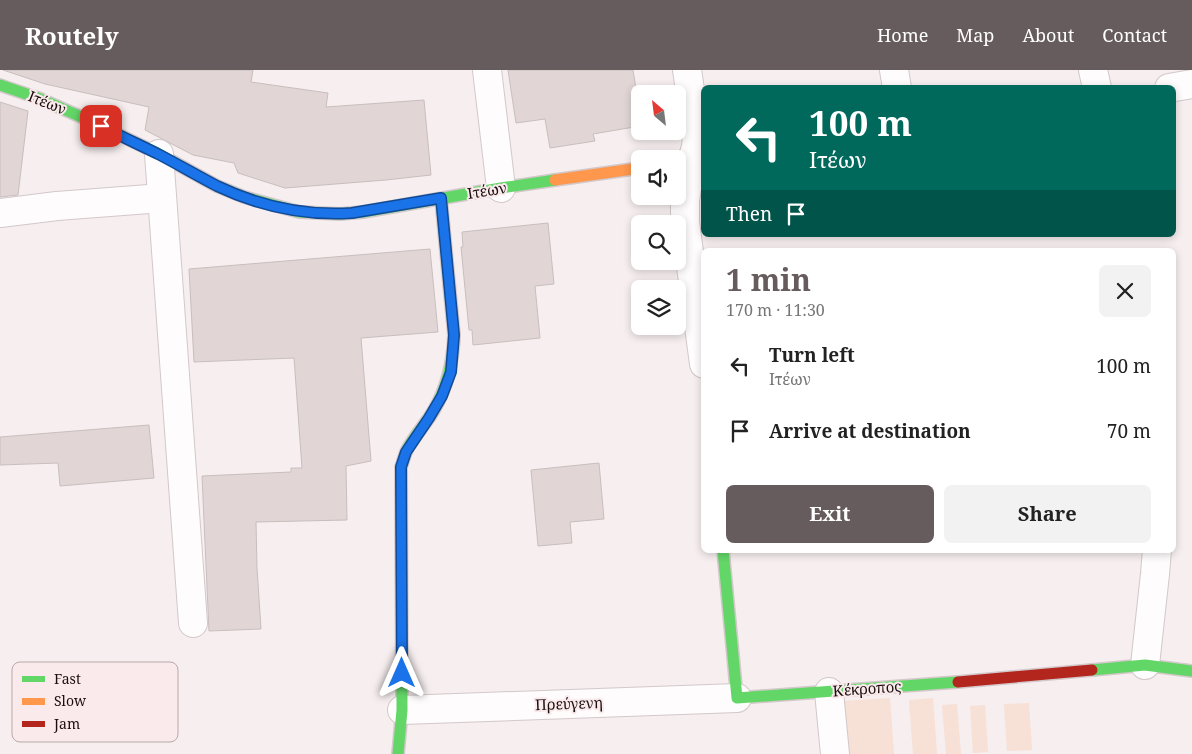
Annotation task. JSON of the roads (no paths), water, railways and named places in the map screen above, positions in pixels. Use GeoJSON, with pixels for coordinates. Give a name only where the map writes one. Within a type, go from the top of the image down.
{"type":"FeatureCollection","features":[{"type":"Feature","properties":{"kind":"street"},"geometry":{"type":"LineString","coordinates":[[487,70],[501,188]]}},
{"type":"Feature","properties":{"kind":"street"},"geometry":{"type":"LineString","coordinates":[[687,70],[697,136],[684,200],[685,222],[701,342]]}},
{"type":"Feature","properties":{"kind":"street"},"geometry":{"type":"LineString","coordinates":[[894,70],[896,85]]}},
{"type":"Feature","properties":{"kind":"street"},"geometry":{"type":"LineString","coordinates":[[1093,70],[1096,85]]}},
{"type":"Feature","properties":{"kind":"street"},"geometry":{"type":"LineString","coordinates":[[1176,87],[1192,84]]}},
{"type":"Feature","properties":{"kind":"street","name":"Ιτέων"},"geometry":{"type":"LineString","coordinates":[[0,86],[38,98],[86,119],[159,154],[218,186],[244,197],[271,206],[299,212],[363,212],[501,188],[631,169]]}},
{"type":"Feature","properties":{"kind":"street"},"geometry":{"type":"LineString","coordinates":[[159,154],[193,623]]}},
{"type":"Feature","properties":{"kind":"street"},"geometry":{"type":"LineString","coordinates":[[0,213],[57,206],[162,198]]}},
{"type":"Feature","properties":{"kind":"street"},"geometry":{"type":"LineString","coordinates":[[398,754],[402,710],[401,467],[406,452],[442,396],[451,372],[453,353],[454,335],[441,198]]}},
{"type":"Feature","properties":{"kind":"street"},"geometry":{"type":"LineString","coordinates":[[723,553],[737,698]]}},
{"type":"Feature","properties":{"kind":"street"},"geometry":{"type":"LineString","coordinates":[[1157,553],[1145,665],[1192,671]]}},
{"type":"Feature","properties":{"kind":"street","name":"Κέκροπος"},"geometry":{"type":"LineString","coordinates":[[737,698],[993,680],[1145,665]]}},
{"type":"Feature","properties":{"kind":"street"},"geometry":{"type":"LineString","coordinates":[[829,692],[835,754]]}},
{"type":"Feature","properties":{"kind":"street","name":"Πρεύγενη"},"geometry":{"type":"LineString","coordinates":[[402,710],[737,698]]}}]}
